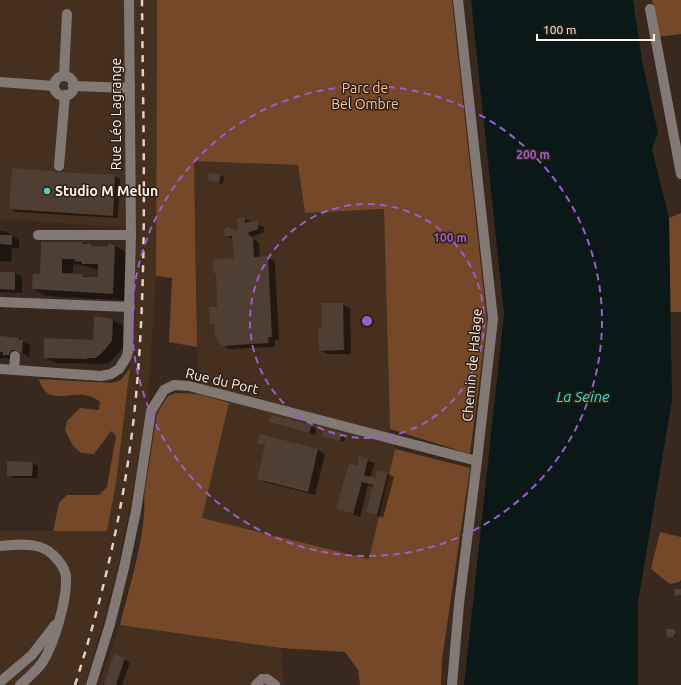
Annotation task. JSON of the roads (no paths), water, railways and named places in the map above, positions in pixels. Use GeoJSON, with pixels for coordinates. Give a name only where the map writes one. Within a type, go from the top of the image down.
{"type":"FeatureCollection","features":[{"type":"Feature","properties":{"kind":"street","name":"Rue Léo Lagrange"},"geometry":{"type":"LineString","coordinates":[[14,370],[101,376],[111,374],[119,369],[128,352],[131,235],[129,0]]}},
{"type":"Feature","properties":{"kind":"street","name":"Chemin de Halage"},"geometry":{"type":"LineString","coordinates":[[452,685],[459,604],[477,461],[492,319],[458,0]]}},
{"type":"Feature","properties":{"kind":"street"},"geometry":{"type":"LineString","coordinates":[[650,9],[681,174]]}},
{"type":"Feature","properties":{"kind":"street"},"geometry":{"type":"LineString","coordinates":[[64,76],[67,14]]}},
{"type":"Feature","properties":{"kind":"street"},"geometry":{"type":"LineString","coordinates":[[64,76],[70,78],[73,86],[71,92],[65,95],[59,94],[54,86],[58,78],[64,76]]}},
{"type":"Feature","properties":{"kind":"street"},"geometry":{"type":"LineString","coordinates":[[0,82],[54,86]]}},
{"type":"Feature","properties":{"kind":"street"},"geometry":{"type":"LineString","coordinates":[[73,86],[130,88]]}},
{"type":"Feature","properties":{"kind":"street"},"geometry":{"type":"LineString","coordinates":[[59,166],[65,95]]}},
{"type":"Feature","properties":{"kind":"street"},"geometry":{"type":"LineString","coordinates":[[38,235],[131,235]]}},
{"type":"Feature","properties":{"kind":"street"},"geometry":{"type":"LineString","coordinates":[[0,302],[130,307]]}},
{"type":"Feature","properties":{"kind":"street"},"geometry":{"type":"LineString","coordinates":[[0,369],[14,370],[15,356]]}},
{"type":"Feature","properties":{"kind":"street","name":"Rue du Port"},"geometry":{"type":"LineString","coordinates":[[91,685],[110,624],[124,568],[136,511],[151,411],[164,390],[174,385],[189,386],[477,461]]}},
{"type":"Feature","properties":{"kind":"street"},"geometry":{"type":"LineString","coordinates":[[0,546],[24,545],[40,547],[52,553],[61,564],[66,577],[53,643],[42,664],[20,685]]}},
{"type":"Feature","properties":{"kind":"street"},"geometry":{"type":"LineString","coordinates":[[0,682],[32,655],[58,620]]}},
{"type":"Feature","properties":{"kind":"street"},"geometry":{"type":"LineString","coordinates":[[256,685],[262,679],[267,679],[275,685]]}},
{"type":"Feature","properties":{"kind":"water","name":"La Seine"},"geometry":{"type":"Polygon","coordinates":[[[471,0],[633,0],[642,61],[658,133],[652,149],[669,218],[672,400],[638,602],[638,685],[464,685],[504,314],[471,0]]]}},
{"type":"Feature","properties":{"kind":"railway"},"geometry":{"type":"LineString","coordinates":[[75,685],[96,614],[121,506],[136,396],[140,347],[144,198],[142,0]]}},
{"type":"Feature","properties":{"kind":"place","name":"Studio M Melun"},"geometry":{"type":"Point","coordinates":[47,191]}},
{"type":"Feature","properties":{"kind":"park label","name":"Parc de Bel Ombre"},"geometry":{"type":"Point","coordinates":[365,96]}}]}
